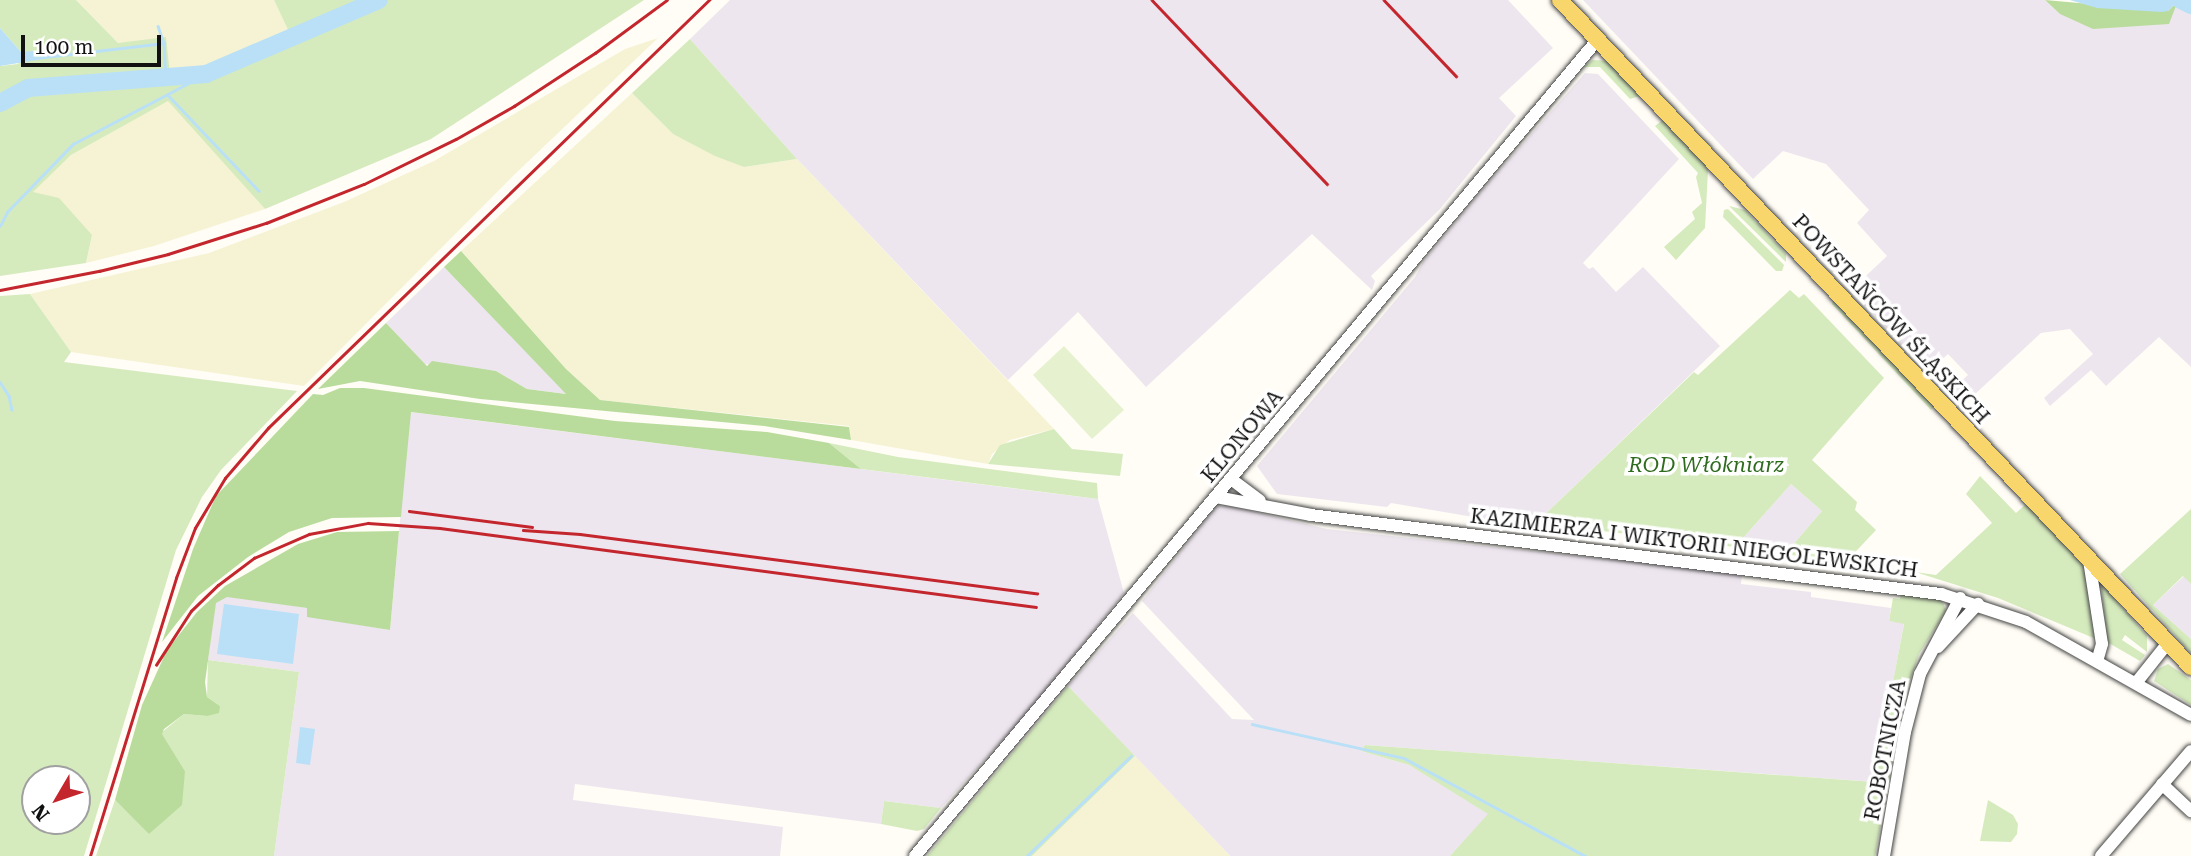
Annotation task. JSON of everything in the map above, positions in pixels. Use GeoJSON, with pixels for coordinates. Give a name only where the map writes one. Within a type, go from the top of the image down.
{"type":"FeatureCollection","features":[{"type":"Feature","properties":{"kind":"main road","name":"POWSTAŃCÓW ŚLĄSKICH"},"geometry":{"type":"LineString","coordinates":[[1560,0],[2191,667]]}},
{"type":"Feature","properties":{"kind":"street","name":"KLONOWA"},"geometry":{"type":"LineString","coordinates":[[915,856],[1598,39]]}},
{"type":"Feature","properties":{"kind":"street"},"geometry":{"type":"LineString","coordinates":[[1231,479],[1248,495],[1273,507]]}},
{"type":"Feature","properties":{"kind":"street","name":"KAZIMIERZA I WIKTORII NIEGOLEWSKICH"},"geometry":{"type":"LineString","coordinates":[[1216,496],[1311,515],[1915,589],[1960,598],[2026,622],[2191,715]]}},
{"type":"Feature","properties":{"kind":"street"},"geometry":{"type":"LineString","coordinates":[[2089,560],[2102,644],[2097,661]]}},
{"type":"Feature","properties":{"kind":"street","name":"ROBOTNICZA"},"geometry":{"type":"LineString","coordinates":[[1884,856],[1913,697],[1920,674],[1960,598]]}},
{"type":"Feature","properties":{"kind":"street","name":"ROBOTNICZA"},"geometry":{"type":"LineString","coordinates":[[1931,654],[1963,624],[1978,604]]}},
{"type":"Feature","properties":{"kind":"street"},"geometry":{"type":"LineString","coordinates":[[2136,682],[2168,644]]}},
{"type":"Feature","properties":{"kind":"street"},"geometry":{"type":"LineString","coordinates":[[2101,856],[2191,751]]}},
{"type":"Feature","properties":{"kind":"street"},"geometry":{"type":"LineString","coordinates":[[2162,784],[2191,811]]}},
{"type":"Feature","properties":{"kind":"shaded area"},"geometry":{"type":"Polygon","coordinates":[[[76,0],[274,0],[293,38],[230,66],[169,75],[118,43],[76,0]]]}},
{"type":"Feature","properties":{"kind":"shaded area"},"geometry":{"type":"Polygon","coordinates":[[[730,0],[1508,0],[1553,48],[1499,98],[1516,116],[1439,210],[1371,276],[1375,281],[1372,290],[1312,234],[1146,387],[1078,312],[1008,380],[797,159],[690,39],[730,0]]]}},
{"type":"Feature","properties":{"kind":"shaded area"},"geometry":{"type":"Polygon","coordinates":[[[1583,0],[2045,0],[2060,14],[2176,6],[2191,13],[2191,367],[2159,337],[2106,386],[2091,370],[2050,406],[2044,398],[2093,354],[2070,329],[2041,333],[1961,407],[1948,393],[1968,375],[1948,354],[1928,372],[1851,290],[1887,256],[1857,223],[1869,210],[1826,164],[1783,151],[1753,179],[1583,0]]]}},
{"type":"Feature","properties":{"kind":"shaded area"},"geometry":{"type":"Polygon","coordinates":[[[658,38],[516,173],[304,386],[71,352],[30,294],[209,253],[344,202],[434,161],[625,49],[658,38]]]}},
{"type":"Feature","properties":{"kind":"shaded area"},"geometry":{"type":"Polygon","coordinates":[[[1585,73],[1598,74],[1679,159],[1583,263],[1589,269],[1593,267],[1616,292],[1643,267],[1720,346],[1532,527],[1391,503],[1387,507],[1277,494],[1257,466],[1415,277],[1423,262],[1490,181],[1585,73]]]}},
{"type":"Feature","properties":{"kind":"shaded area"},"geometry":{"type":"Polygon","coordinates":[[[632,93],[673,134],[744,167],[797,159],[1054,429],[1010,440],[992,454],[988,464],[851,440],[849,426],[600,400],[566,369],[461,251],[632,93]]]}},
{"type":"Feature","properties":{"kind":"shaded area"},"geometry":{"type":"Polygon","coordinates":[[[169,100],[265,209],[154,246],[86,263],[92,235],[32,192],[71,155],[169,100]]]}},
{"type":"Feature","properties":{"kind":"shaded area"},"geometry":{"type":"Polygon","coordinates":[[[444,267],[567,394],[527,389],[496,371],[425,364],[386,323],[444,267]]]}},
{"type":"Feature","properties":{"kind":"shaded area"},"geometry":{"type":"Polygon","coordinates":[[[410,412],[1098,499],[1124,593],[1026,714],[941,808],[884,801],[881,824],[575,784],[573,800],[783,827],[780,856],[274,856],[299,672],[208,660],[215,603],[227,596],[308,608],[307,616],[390,630],[410,412]]]}},
{"type":"Feature","properties":{"kind":"shaded area"},"geometry":{"type":"Polygon","coordinates":[[[1791,484],[1822,511],[1785,554],[1735,547],[1791,484]]]}},
{"type":"Feature","properties":{"kind":"shaded area"},"geometry":{"type":"Polygon","coordinates":[[[1225,505],[1327,529],[1742,574],[1741,584],[1811,592],[1811,597],[1891,608],[1889,621],[1904,623],[1875,782],[1365,745],[1361,751],[1409,765],[1489,814],[1450,856],[1230,856],[1068,686],[1133,613],[1232,719],[1254,720],[1142,601],[1216,507],[1225,505]]]}},
{"type":"Feature","properties":{"kind":"shaded area"},"geometry":{"type":"Polygon","coordinates":[[[2184,576],[2191,584],[2191,639],[2153,605],[2184,576]]]}},
{"type":"Feature","properties":{"kind":"shaded area"},"geometry":{"type":"Polygon","coordinates":[[[1135,756],[1230,856],[1032,856],[1135,756]]]}},
{"type":"Feature","properties":{"kind":"green space"},"geometry":{"type":"Polygon","coordinates":[[[0,0],[76,0],[118,43],[166,37],[170,75],[230,66],[292,38],[274,0],[644,0],[431,139],[265,209],[168,101],[71,155],[33,192],[59,198],[92,235],[86,263],[0,276],[0,66],[18,64],[26,53],[21,52],[0,28],[0,0]]]}},
{"type":"Feature","properties":{"kind":"green space"},"geometry":{"type":"Polygon","coordinates":[[[2045,0],[2168,11],[2179,0],[2191,0],[2191,13],[2176,6],[2169,24],[2093,29],[2060,14],[2045,0]]]}},
{"type":"Feature","properties":{"kind":"green space"},"geometry":{"type":"Polygon","coordinates":[[[690,39],[797,159],[744,167],[715,156],[673,134],[632,93],[690,39]]]}},
{"type":"Feature","properties":{"kind":"green space"},"geometry":{"type":"Polygon","coordinates":[[[1593,60],[1608,61],[1639,96],[1630,99],[1600,67],[1583,67],[1593,60]]]}},
{"type":"Feature","properties":{"kind":"green space"},"geometry":{"type":"Polygon","coordinates":[[[1664,119],[1705,163],[1708,170],[1705,228],[1676,260],[1664,247],[1695,219],[1692,212],[1702,203],[1696,177],[1698,173],[1655,126],[1664,119]]]}},
{"type":"Feature","properties":{"kind":"green space"},"geometry":{"type":"Polygon","coordinates":[[[1729,206],[1745,210],[1786,254],[1786,262],[1729,206]]]}},
{"type":"Feature","properties":{"kind":"green space"},"geometry":{"type":"Polygon","coordinates":[[[1728,209],[1784,265],[1782,271],[1776,271],[1723,217],[1724,210],[1728,209]]]}},
{"type":"Feature","properties":{"kind":"green space"},"geometry":{"type":"Polygon","coordinates":[[[461,251],[566,369],[600,400],[849,427],[851,440],[764,426],[480,399],[360,381],[318,389],[386,323],[427,366],[432,361],[496,371],[527,389],[566,394],[444,267],[461,251]]]}},
{"type":"Feature","properties":{"kind":"green space","name":"ROD Włókniarz"},"geometry":{"type":"Polygon","coordinates":[[[1790,290],[1799,298],[1804,294],[1884,378],[1812,460],[1857,502],[1855,510],[1876,530],[1845,563],[1785,554],[1822,511],[1791,484],[1735,547],[1536,523],[1694,372],[1698,375],[1790,290]]]}},
{"type":"Feature","properties":{"kind":"green space"},"geometry":{"type":"Polygon","coordinates":[[[30,294],[71,352],[64,362],[297,391],[221,470],[202,497],[176,550],[91,833],[91,765],[21,765],[21,835],[90,835],[84,856],[0,856],[0,296],[30,294]]]}},
{"type":"Feature","properties":{"kind":"green space"},"geometry":{"type":"Polygon","coordinates":[[[1834,298],[1936,405],[1931,410],[1832,304],[1834,298]]]}},
{"type":"Feature","properties":{"kind":"green space"},"geometry":{"type":"Polygon","coordinates":[[[1064,346],[1124,410],[1092,439],[1033,375],[1064,346]]]}},
{"type":"Feature","properties":{"kind":"green space"},"geometry":{"type":"Polygon","coordinates":[[[340,388],[364,388],[615,421],[767,432],[829,443],[861,469],[411,412],[401,517],[332,518],[289,532],[248,557],[198,596],[162,642],[193,549],[216,496],[313,394],[323,395],[340,388]]]}},
{"type":"Feature","properties":{"kind":"green space"},"geometry":{"type":"Polygon","coordinates":[[[1054,429],[1072,449],[1123,454],[1120,476],[988,464],[1000,445],[1054,429]]]}},
{"type":"Feature","properties":{"kind":"green space"},"geometry":{"type":"Polygon","coordinates":[[[829,443],[898,457],[1097,483],[1098,499],[861,469],[829,443]]]}},
{"type":"Feature","properties":{"kind":"green space"},"geometry":{"type":"Polygon","coordinates":[[[1980,476],[2016,513],[2026,504],[2080,559],[2084,568],[2096,639],[1998,598],[1915,572],[1936,575],[1992,523],[1966,494],[1980,476]]]}},
{"type":"Feature","properties":{"kind":"green space"},"geometry":{"type":"Polygon","coordinates":[[[2191,509],[2191,584],[2183,576],[2153,605],[2191,639],[2191,653],[2120,574],[2191,509]]]}},
{"type":"Feature","properties":{"kind":"green space"},"geometry":{"type":"Polygon","coordinates":[[[399,531],[390,630],[307,617],[307,608],[227,597],[216,603],[205,682],[207,697],[220,706],[219,713],[207,716],[184,714],[164,729],[162,734],[185,771],[182,805],[149,834],[115,800],[142,705],[167,650],[197,612],[225,586],[298,544],[337,532],[399,531]]]}},
{"type":"Feature","properties":{"kind":"green space"},"geometry":{"type":"Polygon","coordinates":[[[2101,583],[2147,636],[2147,652],[2125,635],[2122,640],[2145,655],[2140,661],[2107,642],[2101,583]]]}},
{"type":"Feature","properties":{"kind":"green space"},"geometry":{"type":"Polygon","coordinates":[[[1901,592],[1942,600],[1946,611],[1919,654],[1903,701],[1875,856],[1450,856],[1488,814],[1409,765],[1361,751],[1365,745],[1874,782],[1904,624],[1889,621],[1893,598],[1900,599],[1901,592]]]}},
{"type":"Feature","properties":{"kind":"green space"},"geometry":{"type":"Polygon","coordinates":[[[208,660],[299,672],[274,856],[96,856],[115,800],[149,833],[185,771],[161,733],[184,714],[207,716],[220,706],[207,697],[208,660]]]}},
{"type":"Feature","properties":{"kind":"green space"},"geometry":{"type":"Polygon","coordinates":[[[2168,664],[2191,680],[2191,705],[2154,681],[2158,669],[2168,664]]]}},
{"type":"Feature","properties":{"kind":"green space"},"geometry":{"type":"Polygon","coordinates":[[[1068,686],[1135,756],[1032,856],[927,856],[1068,686]]]}},
{"type":"Feature","properties":{"kind":"green space"},"geometry":{"type":"Polygon","coordinates":[[[1988,800],[2013,815],[2018,824],[2017,834],[2011,842],[1980,841],[1988,800]]]}},
{"type":"Feature","properties":{"kind":"green space"},"geometry":{"type":"Polygon","coordinates":[[[884,801],[941,808],[924,829],[917,831],[881,824],[884,801]]]}},
{"type":"Feature","properties":{"kind":"water"},"geometry":{"type":"Polygon","coordinates":[[[2070,0],[2179,0],[2168,11],[2162,12],[2097,8],[2070,0]]]}},
{"type":"Feature","properties":{"kind":"water"},"geometry":{"type":"Polygon","coordinates":[[[0,28],[21,52],[33,51],[37,60],[0,66],[0,28]]]}},
{"type":"Feature","properties":{"kind":"water"},"geometry":{"type":"Polygon","coordinates":[[[224,604],[299,614],[293,664],[217,654],[224,604]]]}},
{"type":"Feature","properties":{"kind":"water"},"geometry":{"type":"Polygon","coordinates":[[[300,727],[315,729],[310,765],[296,763],[300,727]]]}},
{"type":"Feature","properties":{"kind":"waterway"},"geometry":{"type":"LineString","coordinates":[[0,103],[28,88],[206,74],[379,0]]}},
{"type":"Feature","properties":{"kind":"waterway"},"geometry":{"type":"LineString","coordinates":[[2181,0],[2191,5]]}},
{"type":"Feature","properties":{"kind":"waterway"},"geometry":{"type":"LineString","coordinates":[[158,26],[164,43]]}},
{"type":"Feature","properties":{"kind":"waterway"},"geometry":{"type":"LineString","coordinates":[[36,58],[164,43],[166,79]]}},
{"type":"Feature","properties":{"kind":"waterway"},"geometry":{"type":"LineString","coordinates":[[0,226],[7,212],[73,144],[206,74]]}},
{"type":"Feature","properties":{"kind":"waterway"},"geometry":{"type":"LineString","coordinates":[[168,95],[259,191]]}},
{"type":"Feature","properties":{"kind":"waterway"},"geometry":{"type":"LineString","coordinates":[[0,382],[9,396],[12,410]]}},
{"type":"Feature","properties":{"kind":"waterway"},"geometry":{"type":"LineString","coordinates":[[1252,724],[1404,758],[1585,856]]}},
{"type":"Feature","properties":{"kind":"waterway"},"geometry":{"type":"LineString","coordinates":[[1027,856],[1131,756]]}},
{"type":"Feature","properties":{"kind":"railway"},"geometry":{"type":"LineString","coordinates":[[0,290],[99,271],[168,254],[266,223],[364,184],[456,139],[514,106],[595,53],[667,0]]}},
{"type":"Feature","properties":{"kind":"railway"},"geometry":{"type":"LineString","coordinates":[[90,856],[176,578],[195,528],[225,478],[268,428],[709,0]]}},
{"type":"Feature","properties":{"kind":"railway"},"geometry":{"type":"LineString","coordinates":[[1152,0],[1327,184]]}},
{"type":"Feature","properties":{"kind":"railway"},"geometry":{"type":"LineString","coordinates":[[1384,0],[1456,76]]}},
{"type":"Feature","properties":{"kind":"railway"},"geometry":{"type":"LineString","coordinates":[[409,511],[532,527]]}},
{"type":"Feature","properties":{"kind":"railway"},"geometry":{"type":"LineString","coordinates":[[156,665],[191,611],[218,585],[254,558],[309,534],[368,523],[440,528],[1036,607]]}},
{"type":"Feature","properties":{"kind":"railway"},"geometry":{"type":"LineString","coordinates":[[523,530],[580,534],[1037,593]]}}]}
